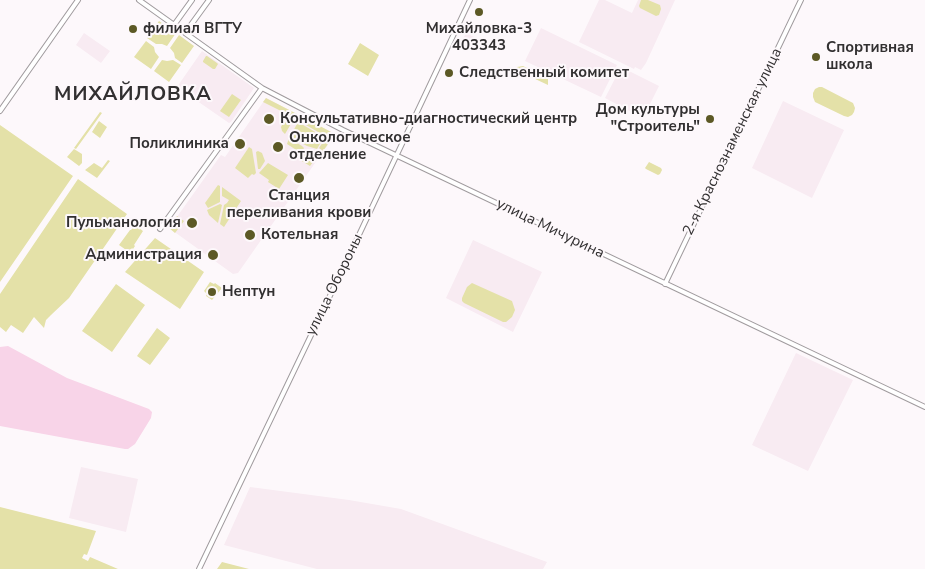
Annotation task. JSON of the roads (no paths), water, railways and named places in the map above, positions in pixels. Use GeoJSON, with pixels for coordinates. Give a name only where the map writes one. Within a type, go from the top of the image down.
{"type":"FeatureCollection","features":[{"type":"Feature","properties":{"kind":"street"},"geometry":{"type":"LineString","coordinates":[[0,111],[78,0]]}},
{"type":"Feature","properties":{"kind":"street"},"geometry":{"type":"LineString","coordinates":[[138,0],[174,25],[192,0]]}},
{"type":"Feature","properties":{"kind":"street","name":"улица Мичурина"},"geometry":{"type":"LineString","coordinates":[[209,0],[185,33],[262,88],[343,130],[925,408]]}},
{"type":"Feature","properties":{"kind":"street","name":"улица Обороны"},"geometry":{"type":"LineString","coordinates":[[199,569],[470,0]]}},
{"type":"Feature","properties":{"kind":"street","name":"2-я Краснознаменская улица"},"geometry":{"type":"LineString","coordinates":[[665,284],[801,0]]}},
{"type":"Feature","properties":{"kind":"street"},"geometry":{"type":"LineString","coordinates":[[160,229],[262,88]]}},
{"type":"Feature","properties":{"kind":"place","name":"Михайловка-3 403343"},"geometry":{"type":"Point","coordinates":[479,12]}},
{"type":"Feature","properties":{"kind":"place","name":"филиал ВГТУ"},"geometry":{"type":"Point","coordinates":[133,29]}},
{"type":"Feature","properties":{"kind":"place","name":"Спортивная школа"},"geometry":{"type":"Point","coordinates":[816,57]}},
{"type":"Feature","properties":{"kind":"place","name":"Следственный комитет"},"geometry":{"type":"Point","coordinates":[449,73]}},
{"type":"Feature","properties":{"kind":"place","name":"Консультативно-диагностический центр"},"geometry":{"type":"Point","coordinates":[269,119]}},
{"type":"Feature","properties":{"kind":"place","name":"Дом культуры \"Строитель\""},"geometry":{"type":"Point","coordinates":[710,119]}},
{"type":"Feature","properties":{"kind":"place","name":"Поликлиника"},"geometry":{"type":"Point","coordinates":[240,144]}},
{"type":"Feature","properties":{"kind":"place","name":"Онкологическое отделение"},"geometry":{"type":"Point","coordinates":[278,147]}},
{"type":"Feature","properties":{"kind":"place","name":"Станция переливания крови"},"geometry":{"type":"Point","coordinates":[299,178]}},
{"type":"Feature","properties":{"kind":"place","name":"Пульманология"},"geometry":{"type":"Point","coordinates":[192,223]}},
{"type":"Feature","properties":{"kind":"place","name":"Котельная"},"geometry":{"type":"Point","coordinates":[250,235]}},
{"type":"Feature","properties":{"kind":"place","name":"Администрация"},"geometry":{"type":"Point","coordinates":[213,255]}},
{"type":"Feature","properties":{"kind":"place","name":"Нептун"},"geometry":{"type":"Point","coordinates":[212,292]}},
{"type":"Feature","properties":{"kind":"district","name":"МИХАЙЛОВКА"},"geometry":{"type":"Point","coordinates":[133,95]}}]}
